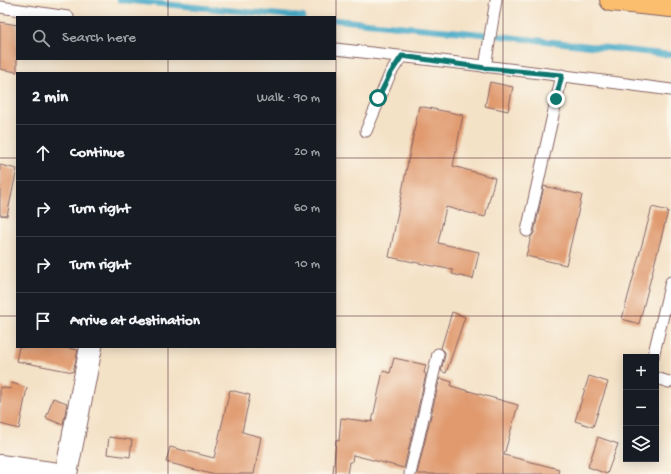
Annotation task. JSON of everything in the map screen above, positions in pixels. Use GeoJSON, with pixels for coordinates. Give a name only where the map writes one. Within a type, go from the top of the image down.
{"type":"FeatureCollection","features":[{"type":"Feature","properties":{"kind":"main road"},"geometry":{"type":"LineString","coordinates":[[611,0],[671,6]]}},
{"type":"Feature","properties":{"kind":"street"},"geometry":{"type":"LineString","coordinates":[[66,474],[91,348]]}},
{"type":"Feature","properties":{"kind":"street"},"geometry":{"type":"LineString","coordinates":[[0,466],[58,474]]}},
{"type":"Feature","properties":{"kind":"lane"},"geometry":{"type":"LineString","coordinates":[[485,68],[496,0]]}},
{"type":"Feature","properties":{"kind":"lane"},"geometry":{"type":"LineString","coordinates":[[0,7],[61,16]]}},
{"type":"Feature","properties":{"kind":"lane"},"geometry":{"type":"LineString","coordinates":[[336,49],[402,56],[485,68],[562,75],[671,90]]}},
{"type":"Feature","properties":{"kind":"lane"},"geometry":{"type":"LineString","coordinates":[[366,131],[390,74],[402,56]]}},
{"type":"Feature","properties":{"kind":"lane"},"geometry":{"type":"LineString","coordinates":[[527,230],[562,75]]}},
{"type":"Feature","properties":{"kind":"lane"},"geometry":{"type":"LineString","coordinates":[[654,354],[671,282]]}},
{"type":"Feature","properties":{"kind":"lane"},"geometry":{"type":"LineString","coordinates":[[410,474],[438,354]]}},
{"type":"Feature","properties":{"kind":"lane"},"geometry":{"type":"LineString","coordinates":[[659,379],[669,382]]}},
{"type":"Feature","properties":{"kind":"building"},"geometry":{"type":"Polygon","coordinates":[[[0,22],[16,25],[17,72],[0,69],[0,22]]]}},
{"type":"Feature","properties":{"kind":"building"},"geometry":{"type":"Polygon","coordinates":[[[490,82],[513,87],[508,111],[485,106],[490,82]]]}},
{"type":"Feature","properties":{"kind":"building"},"geometry":{"type":"Polygon","coordinates":[[[419,106],[463,115],[453,166],[495,178],[485,217],[446,207],[438,243],[479,252],[473,279],[452,274],[453,270],[389,257],[419,106]]]}},
{"type":"Feature","properties":{"kind":"building"},"geometry":{"type":"Polygon","coordinates":[[[0,165],[16,169],[16,174],[7,216],[0,215],[0,165]]]}},
{"type":"Feature","properties":{"kind":"building"},"geometry":{"type":"Polygon","coordinates":[[[544,186],[582,195],[566,265],[526,256],[531,237],[534,233],[544,186]]]}},
{"type":"Feature","properties":{"kind":"building"},"geometry":{"type":"Polygon","coordinates":[[[652,207],[668,211],[639,324],[622,319],[652,207]]]}},
{"type":"Feature","properties":{"kind":"building"},"geometry":{"type":"Polygon","coordinates":[[[452,312],[465,317],[446,373],[441,371],[445,352],[441,348],[452,312]]]}},
{"type":"Feature","properties":{"kind":"building"},"geometry":{"type":"Polygon","coordinates":[[[19,348],[67,348],[78,350],[73,372],[16,361],[19,348]]]}},
{"type":"Feature","properties":{"kind":"building"},"geometry":{"type":"Polygon","coordinates":[[[394,358],[426,365],[424,373],[426,374],[404,468],[353,455],[352,462],[349,462],[347,474],[333,474],[336,440],[339,441],[341,418],[372,422],[383,371],[390,373],[394,358]]]}},
{"type":"Feature","properties":{"kind":"building"},"geometry":{"type":"Polygon","coordinates":[[[589,376],[608,382],[593,427],[575,421],[589,376]]]}},
{"type":"Feature","properties":{"kind":"building"},"geometry":{"type":"Polygon","coordinates":[[[440,378],[452,382],[451,386],[518,405],[504,455],[559,469],[558,474],[417,474],[440,378]]]}},
{"type":"Feature","properties":{"kind":"building"},"geometry":{"type":"Polygon","coordinates":[[[12,383],[27,388],[19,429],[0,424],[0,387],[11,389],[12,383]]]}},
{"type":"Feature","properties":{"kind":"building"},"geometry":{"type":"Polygon","coordinates":[[[230,390],[250,395],[242,432],[261,437],[254,474],[211,474],[166,462],[170,447],[214,458],[230,390]]]}},
{"type":"Feature","properties":{"kind":"building"},"geometry":{"type":"Polygon","coordinates":[[[53,398],[67,403],[63,425],[46,418],[53,398]]]}},
{"type":"Feature","properties":{"kind":"building"},"geometry":{"type":"Polygon","coordinates":[[[109,437],[132,440],[130,457],[107,454],[109,437]]]}},
{"type":"Feature","properties":{"kind":"building"},"geometry":{"type":"Polygon","coordinates":[[[598,437],[618,444],[607,474],[588,467],[598,437]]]}},
{"type":"Feature","properties":{"kind":"waterway"},"geometry":{"type":"LineString","coordinates":[[120,0],[292,16]]}},
{"type":"Feature","properties":{"kind":"waterway"},"geometry":{"type":"LineString","coordinates":[[336,20],[482,34],[671,55]]}},
{"type":"Feature","properties":{"kind":"route"},"geometry":{"type":"LineString","coordinates":[[378,98],[390,74],[402,56],[485,68],[562,75],[556,99]]}}]}
